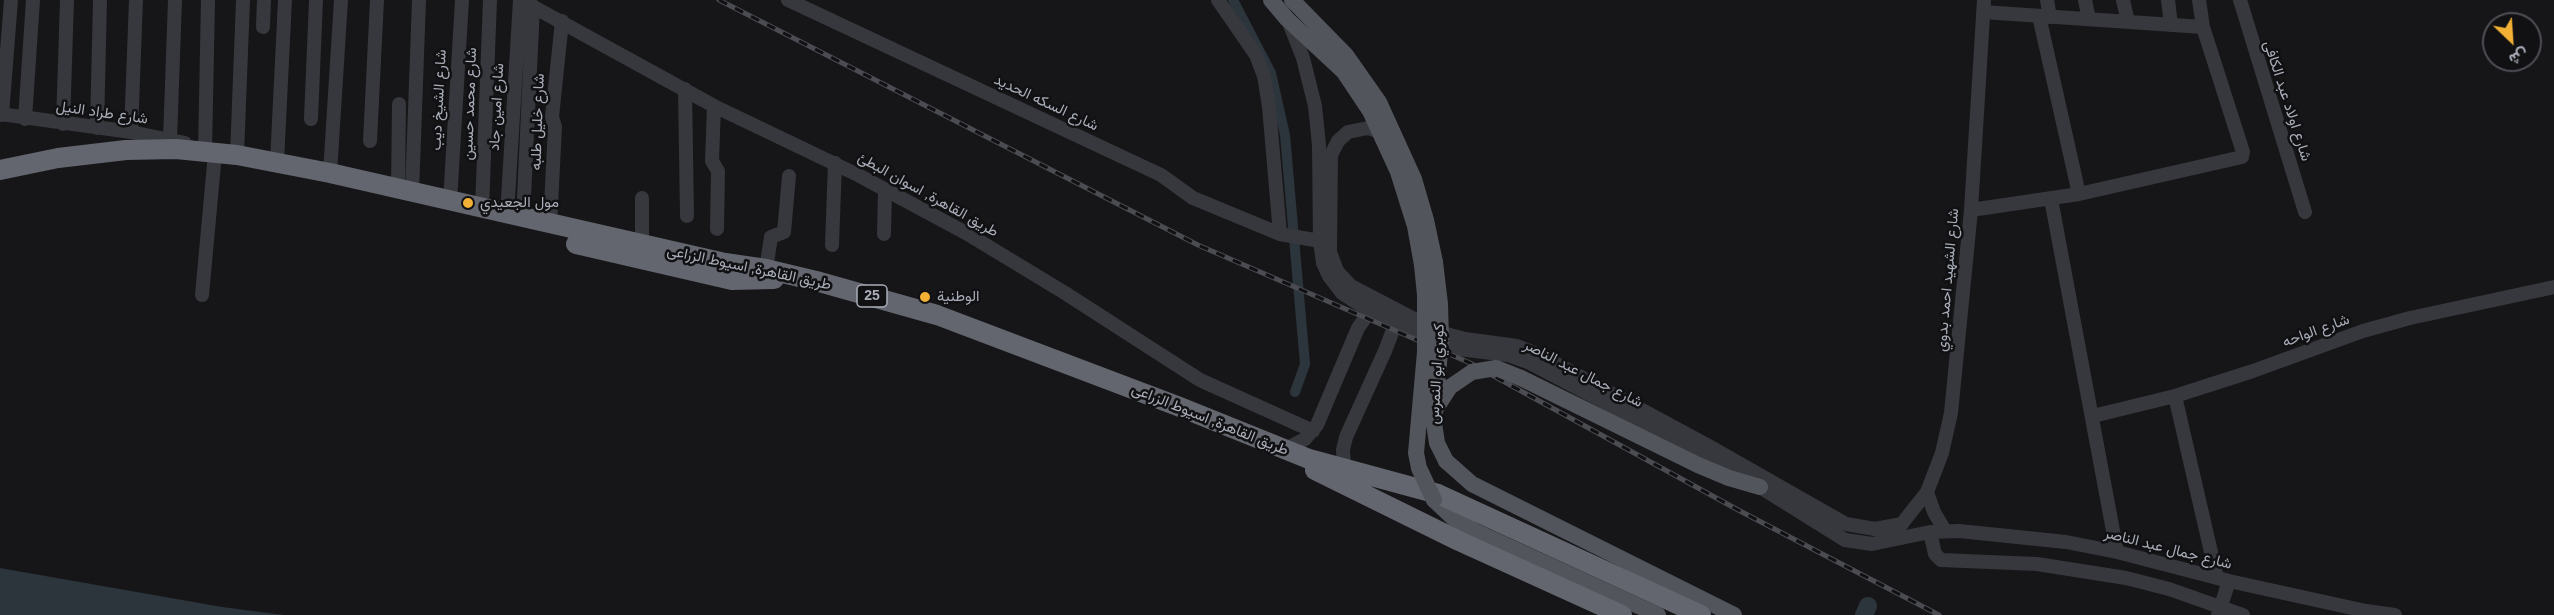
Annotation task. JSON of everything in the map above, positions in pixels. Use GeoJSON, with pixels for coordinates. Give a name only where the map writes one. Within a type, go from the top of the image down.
{"type":"FeatureCollection","features":[{"type":"Feature","properties":{"kind":"highway","name":"طريق القاهرة, اسيوط الزراعى"},"geometry":{"type":"LineString","coordinates":[[0,170],[33,162],[103,151],[148,149],[205,155],[237,155],[330,173],[550,225],[725,263],[766,269],[904,304],[1180,407],[1284,450],[1322,463],[1409,485],[1460,503],[1701,615]]}},
{"type":"Feature","properties":{"kind":"highway","name":"طريق القاهرة, اسيوط الزراعى"},"geometry":{"type":"LineString","coordinates":[[0,184],[49,172],[104,164],[205,155],[298,179],[732,280],[775,279],[815,287],[910,314],[1135,398],[1330,476],[1459,541],[1622,615]]}},
{"type":"Feature","properties":{"kind":"main road","name":"كوبري ابو النمرس"},"geometry":{"type":"LineString","coordinates":[[1271,0],[1287,19],[1344,72],[1362,98],[1381,132],[1398,172],[1429,263],[1425,295],[1425,352],[1416,453],[1419,468],[1434,500],[1453,518],[1475,531],[1658,615]]}},
{"type":"Feature","properties":{"kind":"main road","name":"كوبري ابو النمرس"},"geometry":{"type":"LineString","coordinates":[[1292,0],[1346,55],[1379,102],[1414,179],[1426,220],[1429,263],[1441,321],[1434,433],[1446,461],[1472,484],[1734,615]]}},
{"type":"Feature","properties":{"kind":"main road"},"geometry":{"type":"LineString","coordinates":[[1434,413],[1450,387],[1472,372],[1496,369],[1521,378],[1698,465],[1729,478],[1760,487]]}},
{"type":"Feature","properties":{"kind":"street"},"geometry":{"type":"LineString","coordinates":[[1,115],[11,0]]}},
{"type":"Feature","properties":{"kind":"street"},"geometry":{"type":"LineString","coordinates":[[25,119],[33,0]]}},
{"type":"Feature","properties":{"kind":"street"},"geometry":{"type":"LineString","coordinates":[[63,124],[67,0]]}},
{"type":"Feature","properties":{"kind":"street"},"geometry":{"type":"LineString","coordinates":[[97,128],[100,0]]}},
{"type":"Feature","properties":{"kind":"street"},"geometry":{"type":"LineString","coordinates":[[131,132],[136,0]]}},
{"type":"Feature","properties":{"kind":"street"},"geometry":{"type":"LineString","coordinates":[[170,140],[175,0]]}},
{"type":"Feature","properties":{"kind":"street"},"geometry":{"type":"LineString","coordinates":[[201,295],[208,0]]}},
{"type":"Feature","properties":{"kind":"street"},"geometry":{"type":"LineString","coordinates":[[237,155],[243,0]]}},
{"type":"Feature","properties":{"kind":"street"},"geometry":{"type":"LineString","coordinates":[[263,27],[264,0]]}},
{"type":"Feature","properties":{"kind":"street"},"geometry":{"type":"LineString","coordinates":[[277,162],[285,0]]}},
{"type":"Feature","properties":{"kind":"street"},"geometry":{"type":"LineString","coordinates":[[311,119],[316,0]]}},
{"type":"Feature","properties":{"kind":"street"},"geometry":{"type":"LineString","coordinates":[[330,173],[341,0]]}},
{"type":"Feature","properties":{"kind":"street"},"geometry":{"type":"LineString","coordinates":[[370,141],[377,0]]}},
{"type":"Feature","properties":{"kind":"street"},"geometry":{"type":"LineString","coordinates":[[405,191],[419,0]]}},
{"type":"Feature","properties":{"kind":"street","name":"شارع الشيخ ديب"},"geometry":{"type":"LineString","coordinates":[[450,202],[462,0]]}},
{"type":"Feature","properties":{"kind":"street","name":"شارع محمد حسين"},"geometry":{"type":"LineString","coordinates":[[483,209],[490,0]]}},
{"type":"Feature","properties":{"kind":"street","name":"شارع السكه الحديد"},"geometry":{"type":"LineString","coordinates":[[788,0],[1166,177],[1193,198],[1285,236],[1313,240]]}},
{"type":"Feature","properties":{"kind":"street"},"geometry":{"type":"LineString","coordinates":[[1218,0],[1256,55],[1264,76],[1285,236]]}},
{"type":"Feature","properties":{"kind":"street"},"geometry":{"type":"LineString","coordinates":[[2047,0],[2045,17],[2079,194]]}},
{"type":"Feature","properties":{"kind":"street"},"geometry":{"type":"LineString","coordinates":[[2085,0],[2089,19]]}},
{"type":"Feature","properties":{"kind":"street"},"geometry":{"type":"LineString","coordinates":[[2123,0],[2128,22]]}},
{"type":"Feature","properties":{"kind":"street"},"geometry":{"type":"LineString","coordinates":[[2168,0],[2171,25]]}},
{"type":"Feature","properties":{"kind":"street"},"geometry":{"type":"LineString","coordinates":[[1971,210],[2079,194],[2242,157],[2243,152],[2203,27],[2199,0]]}},
{"type":"Feature","properties":{"kind":"street","name":"شارع اولاد عبد الكافى"},"geometry":{"type":"LineString","coordinates":[[2240,0],[2305,212]]}},
{"type":"Feature","properties":{"kind":"street"},"geometry":{"type":"LineString","coordinates":[[515,217],[525,2]]}},
{"type":"Feature","properties":{"kind":"street","name":"طريق القاهرة, اسوان البطئ"},"geometry":{"type":"LineString","coordinates":[[525,2],[714,106],[835,163],[992,248],[1200,380],[1313,431]]}},
{"type":"Feature","properties":{"kind":"street"},"geometry":{"type":"LineString","coordinates":[[1984,6],[2045,17],[2203,27]]}},
{"type":"Feature","properties":{"kind":"street","name":"شارع الشهيد احمد بدوي"},"geometry":{"type":"LineString","coordinates":[[1884,542],[1902,524],[1927,492],[1942,453],[1951,413],[1971,210],[1984,6]]}},
{"type":"Feature","properties":{"kind":"street","name":"شارع جمال عبد الناصر"},"geometry":{"type":"LineString","coordinates":[[1287,19],[1303,58],[1315,106],[1319,145],[1313,240],[1336,286],[1348,298],[1370,311],[1459,349],[1489,352],[1520,359],[1684,444],[1760,487],[1845,540],[1872,544],[1945,531],[2039,539],[2116,552],[2223,580],[2366,611],[2395,615]]}},
{"type":"Feature","properties":{"kind":"street","name":"شارع خليل طلبه"},"geometry":{"type":"LineString","coordinates":[[550,225],[555,127],[552,117],[562,21]]}},
{"type":"Feature","properties":{"kind":"street"},"geometry":{"type":"LineString","coordinates":[[685,90],[687,216]]}},
{"type":"Feature","properties":{"kind":"street"},"geometry":{"type":"LineString","coordinates":[[399,104],[405,191]]}},
{"type":"Feature","properties":{"kind":"street"},"geometry":{"type":"LineString","coordinates":[[714,106],[712,161],[718,171],[717,229]]}},
{"type":"Feature","properties":{"kind":"street","name":"شارع طراد النيل"},"geometry":{"type":"LineString","coordinates":[[1,115],[131,132],[186,143],[205,155]]}},
{"type":"Feature","properties":{"kind":"street","name":"شارع جمال عبد الناصر"},"geometry":{"type":"LineString","coordinates":[[1381,132],[1368,128],[1348,132],[1338,141],[1331,155],[1330,252],[1337,271],[1351,286],[1439,332],[1464,339],[1517,346],[1540,355],[1716,450],[1846,524],[1875,530],[1902,524]]}},
{"type":"Feature","properties":{"kind":"street"},"geometry":{"type":"LineString","coordinates":[[832,245],[835,163]]}},
{"type":"Feature","properties":{"kind":"street"},"geometry":{"type":"LineString","coordinates":[[766,269],[771,237],[784,232],[789,176]]}},
{"type":"Feature","properties":{"kind":"street"},"geometry":{"type":"LineString","coordinates":[[884,234],[885,189]]}},
{"type":"Feature","properties":{"kind":"street"},"geometry":{"type":"LineString","coordinates":[[642,198],[642,244]]}},
{"type":"Feature","properties":{"kind":"street"},"geometry":{"type":"LineString","coordinates":[[2051,199],[2093,416],[2116,552]]}},
{"type":"Feature","properties":{"kind":"street","name":"شارع الواحه"},"geometry":{"type":"LineString","coordinates":[[2093,416],[2175,396],[2401,320],[2554,287]]}},
{"type":"Feature","properties":{"kind":"street"},"geometry":{"type":"LineString","coordinates":[[1284,450],[1295,446],[1313,431],[1318,423],[1355,334],[1370,311]]}},
{"type":"Feature","properties":{"kind":"street"},"geometry":{"type":"LineString","coordinates":[[1344,467],[1343,445],[1396,322]]}},
{"type":"Feature","properties":{"kind":"street"},"geometry":{"type":"LineString","coordinates":[[2175,396],[2223,580],[2219,612]]}},
{"type":"Feature","properties":{"kind":"street"},"geometry":{"type":"LineString","coordinates":[[1927,492],[1934,512],[1945,531]]}},
{"type":"Feature","properties":{"kind":"street"},"geometry":{"type":"LineString","coordinates":[[1930,532],[1935,554],[1941,560],[2037,564],[2126,578],[2169,589],[2219,612],[2243,615]]}},
{"type":"Feature","properties":{"kind":"street"},"geometry":{"type":"LineString","coordinates":[[2037,564],[2039,539]]}},
{"type":"Feature","properties":{"kind":"shaded area"},"geometry":{"type":"Polygon","coordinates":[[[0,568],[222,607],[284,615],[0,615],[0,568]]]}},
{"type":"Feature","properties":{"kind":"waterway"},"geometry":{"type":"LineString","coordinates":[[1233,0],[1271,73],[1285,135],[1305,364],[1295,392]]}},
{"type":"Feature","properties":{"kind":"waterway"},"geometry":{"type":"LineString","coordinates":[[1864,615],[1868,606]]}},
{"type":"Feature","properties":{"kind":"railway"},"geometry":{"type":"LineString","coordinates":[[719,0],[1198,245],[1470,363],[1740,511],[1939,615]]}},
{"type":"Feature","properties":{"kind":"place","name":"مول الجعيدي"},"geometry":{"type":"Point","coordinates":[468,203]}},
{"type":"Feature","properties":{"kind":"place","name":"الوطنية"},"geometry":{"type":"Point","coordinates":[925,297]}}]}
